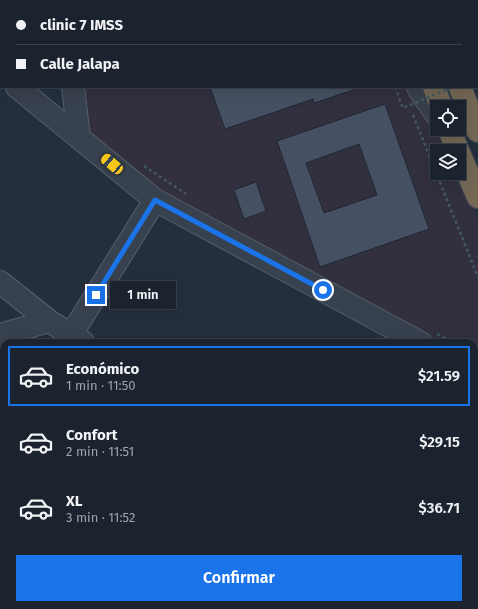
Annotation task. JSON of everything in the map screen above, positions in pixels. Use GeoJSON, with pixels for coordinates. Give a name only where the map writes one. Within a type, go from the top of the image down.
{"type":"FeatureCollection","features":[{"type":"Feature","properties":{"kind":"highway"},"geometry":{"type":"LineString","coordinates":[[434,88],[439,100]]}},
{"type":"Feature","properties":{"kind":"highway"},"geometry":{"type":"LineString","coordinates":[[460,88],[476,121]]}},
{"type":"Feature","properties":{"kind":"highway"},"geometry":{"type":"LineString","coordinates":[[453,139],[478,197]]}},
{"type":"Feature","properties":{"kind":"street"},"geometry":{"type":"LineString","coordinates":[[18,88],[155,200],[427,337]]}},
{"type":"Feature","properties":{"kind":"street"},"geometry":{"type":"LineString","coordinates":[[74,88],[79,138]]}},
{"type":"Feature","properties":{"kind":"street"},"geometry":{"type":"LineString","coordinates":[[466,88],[476,121]]}},
{"type":"Feature","properties":{"kind":"street"},"geometry":{"type":"LineString","coordinates":[[413,94],[424,97],[430,105]]}},
{"type":"Feature","properties":{"kind":"street"},"geometry":{"type":"LineString","coordinates":[[0,282],[49,321],[78,339],[155,200]]}},
{"type":"Feature","properties":{"kind":"street"},"geometry":{"type":"LineString","coordinates":[[0,335],[49,321]]}},
{"type":"Feature","properties":{"kind":"path"},"geometry":{"type":"LineString","coordinates":[[395,88],[402,108],[451,88]]}},
{"type":"Feature","properties":{"kind":"path"},"geometry":{"type":"LineString","coordinates":[[413,94],[432,165],[478,277]]}},
{"type":"Feature","properties":{"kind":"path"},"geometry":{"type":"LineString","coordinates":[[143,165],[187,195]]}},
{"type":"Feature","properties":{"kind":"shaded area"},"geometry":{"type":"Polygon","coordinates":[[[80,88],[417,88],[430,114],[430,136],[441,136],[445,144],[430,144],[430,180],[462,180],[478,220],[478,339],[421,339],[157,194],[88,132],[80,88]]]}},
{"type":"Feature","properties":{"kind":"building"},"geometry":{"type":"Polygon","coordinates":[[[210,88],[356,88],[314,103],[313,99],[225,129],[210,88]]]}},
{"type":"Feature","properties":{"kind":"building"},"geometry":{"type":"Polygon","coordinates":[[[385,104],[429,229],[320,267],[277,141],[385,104]],[[359,144],[306,163],[324,213],[377,195],[359,144]]]}},
{"type":"Feature","properties":{"kind":"building"},"geometry":{"type":"Polygon","coordinates":[[[256,182],[266,211],[244,219],[234,190],[256,182]]]}},
{"type":"Feature","properties":{"kind":"route"},"geometry":{"type":"LineString","coordinates":[[96,295],[155,200],[323,290]]}}]}
